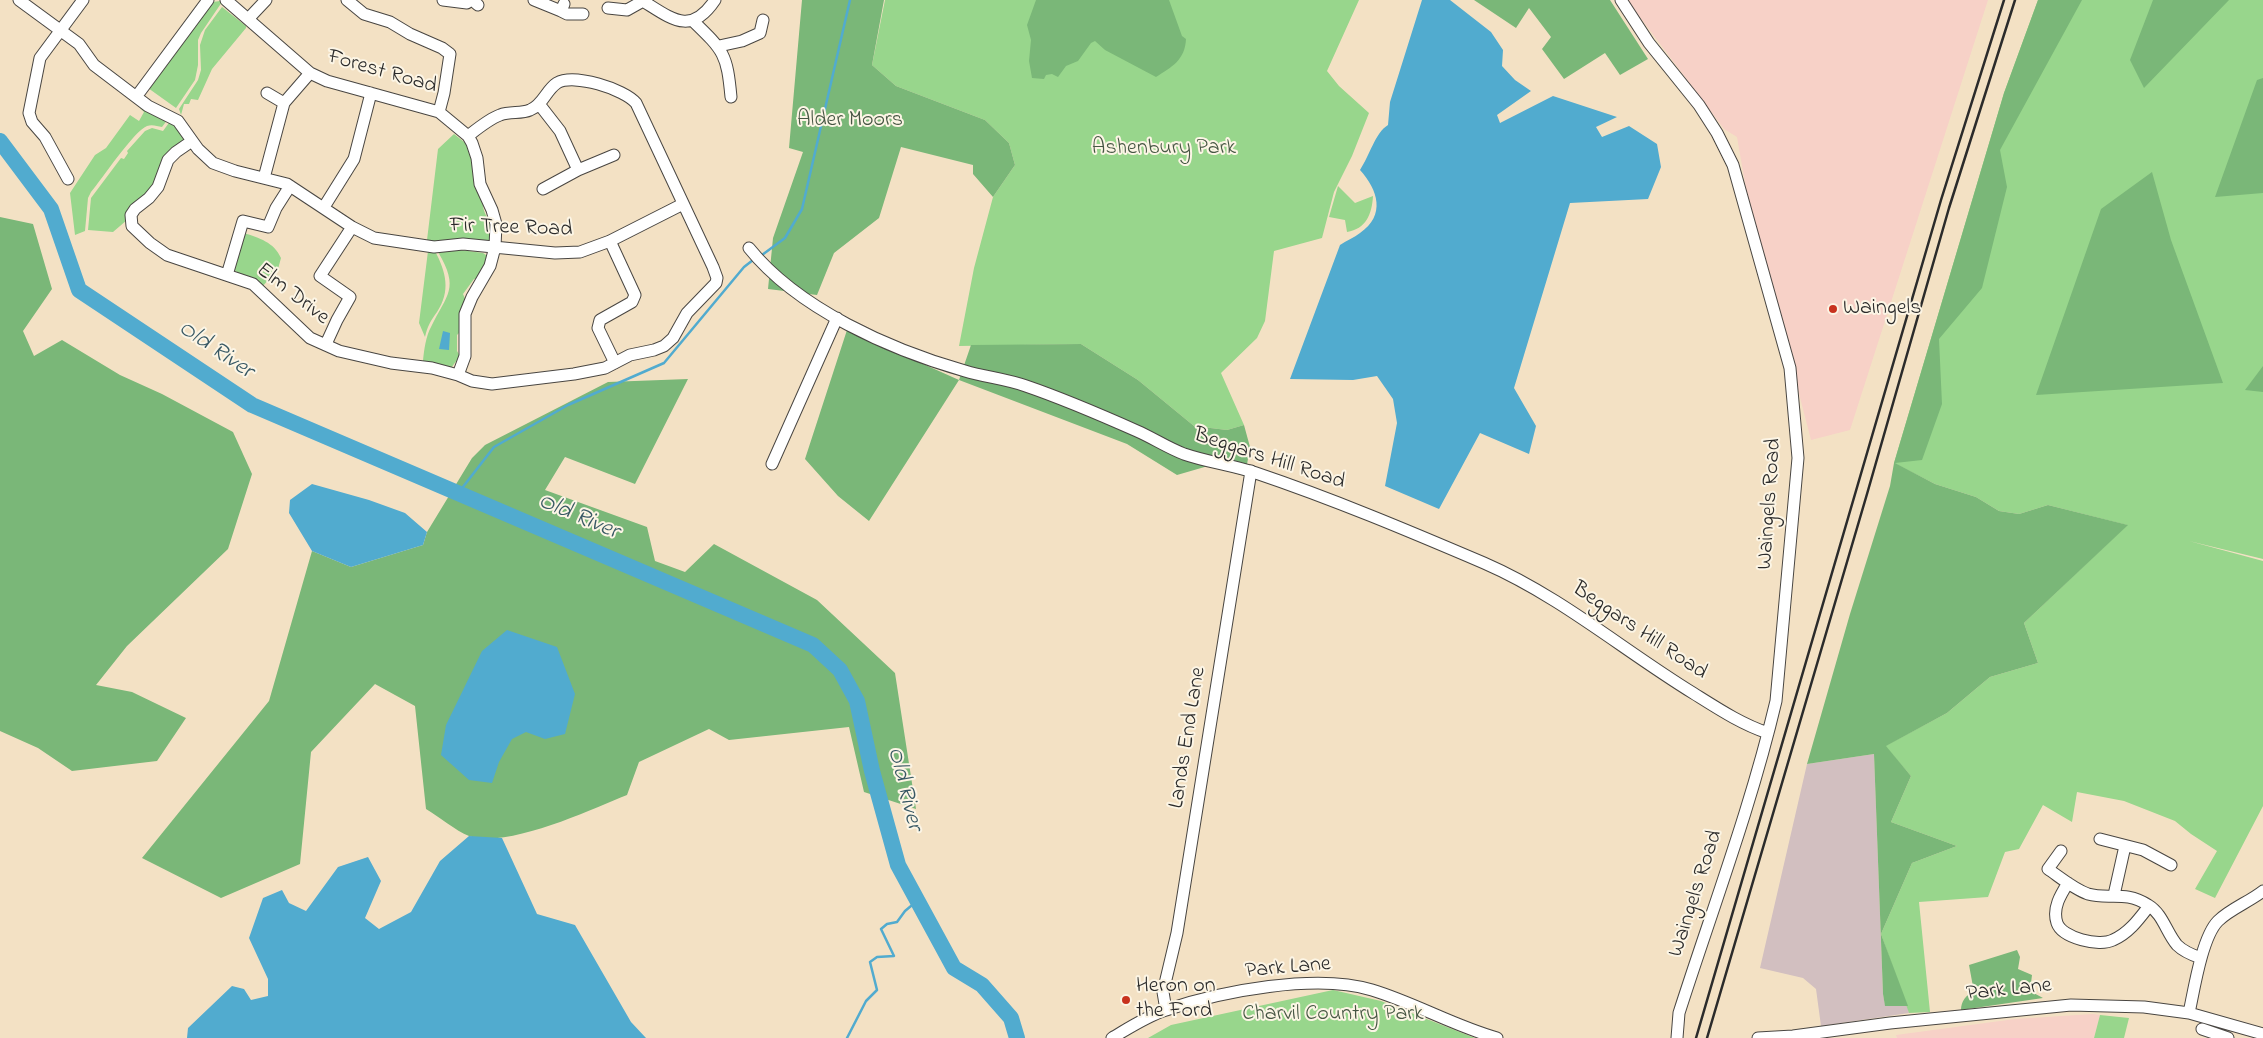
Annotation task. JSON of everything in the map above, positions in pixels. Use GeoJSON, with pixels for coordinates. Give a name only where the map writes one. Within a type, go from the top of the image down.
{"type":"FeatureCollection","features":[{"type":"Feature","properties":{"kind":"street"},"geometry":{"type":"LineString","coordinates":[[19,0],[79,44],[94,65],[136,97],[152,109],[169,115],[178,121],[203,155],[213,163],[290,186],[352,227],[320,276],[350,297],[336,320],[326,344]]}},
{"type":"Feature","properties":{"kind":"street"},"geometry":{"type":"LineString","coordinates":[[68,179],[45,137],[32,122],[29,113],[37,82],[38,63],[59,30],[83,0]]}},
{"type":"Feature","properties":{"kind":"street"},"geometry":{"type":"LineString","coordinates":[[136,97],[208,0]]}},
{"type":"Feature","properties":{"kind":"street","name":"Forest Road"},"geometry":{"type":"LineString","coordinates":[[226,0],[249,18],[310,73],[327,82],[439,112],[444,94],[450,54],[442,48],[417,38],[390,22],[364,14],[347,0]]}},
{"type":"Feature","properties":{"kind":"street"},"geometry":{"type":"LineString","coordinates":[[249,18],[266,0]]}},
{"type":"Feature","properties":{"kind":"street"},"geometry":{"type":"LineString","coordinates":[[443,0],[472,2]]}},
{"type":"Feature","properties":{"kind":"street"},"geometry":{"type":"LineString","coordinates":[[608,8],[627,10],[643,0],[675,21],[693,21],[705,14],[714,0]]}},
{"type":"Feature","properties":{"kind":"street","name":"Waingels Road"},"geometry":{"type":"LineString","coordinates":[[1621,0],[1649,43],[1699,105],[1717,134],[1732,165],[1790,368],[1798,458],[1776,701],[1768,733],[1679,1013],[1677,1038]]}},
{"type":"Feature","properties":{"kind":"street"},"geometry":{"type":"LineString","coordinates":[[459,11],[472,2]]}},
{"type":"Feature","properties":{"kind":"street"},"geometry":{"type":"LineString","coordinates":[[538,5],[562,8],[567,14],[583,14]]}},
{"type":"Feature","properties":{"kind":"street"},"geometry":{"type":"LineString","coordinates":[[719,46],[742,41],[760,33],[763,20]]}},
{"type":"Feature","properties":{"kind":"street"},"geometry":{"type":"LineString","coordinates":[[693,21],[719,46],[728,66],[731,97]]}},
{"type":"Feature","properties":{"kind":"street"},"geometry":{"type":"LineString","coordinates":[[264,178],[284,103],[310,73]]}},
{"type":"Feature","properties":{"kind":"street"},"geometry":{"type":"LineString","coordinates":[[468,136],[500,115],[530,110],[539,104],[556,84],[571,79],[613,88],[628,94],[636,103],[717,278],[716,283],[687,313],[673,338],[664,346],[654,350],[636,352],[615,363],[598,328],[598,324],[600,320],[632,302],[635,295],[610,241]]}},
{"type":"Feature","properties":{"kind":"street"},"geometry":{"type":"LineString","coordinates":[[267,92],[284,103]]}},
{"type":"Feature","properties":{"kind":"street"},"geometry":{"type":"LineString","coordinates":[[324,207],[354,159],[371,93]]}},
{"type":"Feature","properties":{"kind":"street"},"geometry":{"type":"LineString","coordinates":[[539,104],[560,131],[578,170]]}},
{"type":"Feature","properties":{"kind":"street"},"geometry":{"type":"LineString","coordinates":[[439,112],[468,136],[475,150],[480,184],[495,218],[495,247],[490,266],[472,297],[465,314],[465,356],[458,375]]}},
{"type":"Feature","properties":{"kind":"street","name":"Elm Drive"},"geometry":{"type":"LineString","coordinates":[[192,141],[168,160],[158,187],[149,198],[133,211],[131,223],[136,230],[162,252],[253,284],[310,338],[339,351],[390,363],[432,368],[472,381],[503,383],[595,371],[615,363]]}},
{"type":"Feature","properties":{"kind":"street"},"geometry":{"type":"LineString","coordinates":[[543,189],[578,170],[614,155]]}},
{"type":"Feature","properties":{"kind":"street"},"geometry":{"type":"LineString","coordinates":[[227,275],[243,221],[268,227],[276,208],[290,186]]}},
{"type":"Feature","properties":{"kind":"street","name":"Fir Tree Road"},"geometry":{"type":"LineString","coordinates":[[352,227],[374,238],[434,247],[463,244],[571,253],[586,251],[610,241],[683,204]]}},
{"type":"Feature","properties":{"kind":"street","name":"Beggars Hill Road"},"geometry":{"type":"LineString","coordinates":[[749,248],[778,277],[837,318],[889,345],[966,372],[1024,385],[1140,432],[1181,453],[1251,471],[1379,519],[1508,574],[1556,601],[1656,670],[1750,727],[1768,733]]}},
{"type":"Feature","properties":{"kind":"street"},"geometry":{"type":"LineString","coordinates":[[772,464],[837,318]]}},
{"type":"Feature","properties":{"kind":"street","name":"Lands End Lane"},"geometry":{"type":"LineString","coordinates":[[1166,1010],[1163,992],[1177,933],[1251,471]]}},
{"type":"Feature","properties":{"kind":"street"},"geometry":{"type":"LineString","coordinates":[[2100,839],[2143,850],[2171,865]]}},
{"type":"Feature","properties":{"kind":"street"},"geometry":{"type":"LineString","coordinates":[[2114,895],[2125,846]]}},
{"type":"Feature","properties":{"kind":"street"},"geometry":{"type":"LineString","coordinates":[[2062,851],[2048,869],[2068,883],[2090,894],[2134,898],[2150,906],[2161,917],[2178,946],[2188,953],[2201,958]]}},
{"type":"Feature","properties":{"kind":"street"},"geometry":{"type":"LineString","coordinates":[[2068,883],[2059,898],[2056,920],[2058,925],[2065,931],[2083,940],[2094,942],[2112,941],[2135,924],[2150,906]]}},
{"type":"Feature","properties":{"kind":"street"},"geometry":{"type":"LineString","coordinates":[[2189,1013],[2201,958],[2214,925],[2220,919],[2249,902],[2263,891]]}},
{"type":"Feature","properties":{"kind":"street","name":"Park Lane"},"geometry":{"type":"LineString","coordinates":[[1112,1038],[1150,1016],[1166,1010],[1245,991],[1285,985],[1327,983],[1372,990],[1474,1032],[1497,1038]]}},
{"type":"Feature","properties":{"kind":"street","name":"Park Lane"},"geometry":{"type":"LineString","coordinates":[[1758,1038],[1792,1036],[1890,1022],[2071,1005],[2144,1006],[2189,1013],[2263,1034]]}},
{"type":"Feature","properties":{"kind":"street"},"geometry":{"type":"LineString","coordinates":[[2202,1029],[2228,1038]]}},
{"type":"Feature","properties":{"kind":"shaded area","name":"Waingels"},"geometry":{"type":"Polygon","coordinates":[[[1627,0],[1988,0],[1850,430],[1811,440],[1746,189],[1737,137],[1724,129],[1627,0]]]}},
{"type":"Feature","properties":{"kind":"shaded area"},"geometry":{"type":"Polygon","coordinates":[[[1874,754],[1883,994],[1885,1005],[1908,1006],[1909,1013],[1821,1026],[1816,989],[1803,978],[1760,968],[1807,764],[1874,754]]]}},
{"type":"Feature","properties":{"kind":"shaded area"},"geometry":{"type":"Polygon","coordinates":[[[2100,1015],[2094,1038],[1897,1038],[1896,1035],[2015,1019],[2100,1015]]]}},
{"type":"Feature","properties":{"kind":"green space","name":"Alder Moors"},"geometry":{"type":"Polygon","coordinates":[[[802,0],[884,0],[872,65],[896,86],[985,120],[1009,143],[1015,165],[993,197],[973,174],[973,165],[901,147],[879,218],[834,253],[817,295],[768,289],[773,238],[803,152],[789,148],[802,0]]]}},
{"type":"Feature","properties":{"kind":"green space","name":"Ashenbury Park"},"geometry":{"type":"Polygon","coordinates":[[[885,0],[1359,0],[1327,71],[1339,86],[1369,113],[1352,156],[1334,192],[1322,238],[1274,251],[1265,321],[1257,338],[1221,373],[1244,425],[1227,430],[1194,426],[1138,380],[1081,344],[959,346],[974,268],[993,197],[1015,165],[1009,143],[985,120],[896,86],[872,65],[885,0]]]}},
{"type":"Feature","properties":{"kind":"green space"},"geometry":{"type":"Polygon","coordinates":[[[1036,0],[1169,0],[1182,36],[1186,39],[1185,46],[1177,62],[1156,77],[1105,50],[1095,41],[1091,43],[1078,61],[1066,66],[1058,77],[1052,74],[1046,75],[1044,79],[1032,78],[1029,61],[1031,40],[1027,25],[1036,0]]]}},
{"type":"Feature","properties":{"kind":"green space"},"geometry":{"type":"Polygon","coordinates":[[[1474,0],[1610,0],[1648,59],[1620,75],[1605,53],[1564,79],[1542,49],[1551,37],[1529,8],[1516,28],[1474,0]]]}},
{"type":"Feature","properties":{"kind":"green space"},"geometry":{"type":"Polygon","coordinates":[[[2038,0],[2263,0],[2263,559],[2189,541],[2263,561],[2263,806],[2215,898],[2195,889],[2217,851],[2175,821],[2124,801],[2077,792],[2072,822],[2043,805],[2019,849],[2005,852],[1988,897],[1919,902],[1930,1012],[1909,1013],[1881,934],[1912,863],[1957,846],[1891,822],[1911,776],[1885,746],[1947,713],[1990,677],[2038,663],[2024,623],[2127,525],[2048,505],[2019,514],[1999,511],[1976,497],[1935,484],[1894,463],[2004,93],[2038,0]]]}},
{"type":"Feature","properties":{"kind":"green space"},"geometry":{"type":"Polygon","coordinates":[[[2038,0],[2082,0],[2000,150],[2007,187],[1982,288],[1939,339],[1942,404],[1922,460],[1895,463],[1935,484],[1976,497],[1999,511],[2019,514],[2048,505],[2128,525],[2024,623],[2038,663],[1990,677],[1947,713],[1886,746],[1911,776],[1891,822],[1957,846],[1912,863],[1881,934],[1908,1006],[1885,1006],[1883,994],[1874,754],[1807,764],[1850,614],[1890,486],[1894,463],[2004,93],[2038,0]]]}},
{"type":"Feature","properties":{"kind":"green space"},"geometry":{"type":"Polygon","coordinates":[[[2153,0],[2229,0],[2144,88],[2130,60],[2153,0]]]}},
{"type":"Feature","properties":{"kind":"green space"},"geometry":{"type":"Polygon","coordinates":[[[213,2],[222,2],[198,40],[198,65],[195,80],[176,108],[148,88],[213,2]]]}},
{"type":"Feature","properties":{"kind":"green space"},"geometry":{"type":"Polygon","coordinates":[[[222,7],[246,26],[246,28],[212,69],[198,100],[191,99],[189,104],[184,104],[181,115],[179,109],[198,80],[201,70],[200,45],[205,30],[222,7]]]}},
{"type":"Feature","properties":{"kind":"green space"},"geometry":{"type":"Polygon","coordinates":[[[2263,78],[2263,193],[2215,197],[2257,80],[2263,78]]]}},
{"type":"Feature","properties":{"kind":"green space"},"geometry":{"type":"Polygon","coordinates":[[[141,107],[168,119],[162,127],[147,126],[126,146],[91,192],[88,198],[85,231],[75,235],[70,193],[95,155],[106,148],[130,115],[139,121],[144,112],[141,107]]]}},
{"type":"Feature","properties":{"kind":"green space"},"geometry":{"type":"Polygon","coordinates":[[[171,120],[186,140],[167,156],[163,156],[150,194],[145,194],[127,220],[113,232],[88,230],[91,198],[121,158],[124,159],[128,153],[127,151],[145,131],[152,128],[163,131],[171,120]]]}},
{"type":"Feature","properties":{"kind":"green space"},"geometry":{"type":"Polygon","coordinates":[[[454,134],[468,145],[484,211],[492,224],[489,243],[437,242],[427,240],[438,149],[454,134]]]}},
{"type":"Feature","properties":{"kind":"green space"},"geometry":{"type":"Polygon","coordinates":[[[2152,172],[2171,240],[2223,383],[2036,395],[2101,209],[2152,172]]]}},
{"type":"Feature","properties":{"kind":"green space"},"geometry":{"type":"Polygon","coordinates":[[[1338,186],[1355,203],[1373,196],[1367,220],[1359,228],[1347,232],[1345,220],[1329,217],[1338,186]]]}},
{"type":"Feature","properties":{"kind":"green space"},"geometry":{"type":"Polygon","coordinates":[[[0,217],[33,224],[52,289],[23,331],[34,356],[62,340],[120,375],[162,394],[233,432],[252,474],[228,549],[127,646],[96,685],[132,692],[186,718],[157,761],[72,771],[38,748],[0,731],[0,217]]]}},
{"type":"Feature","properties":{"kind":"green space"},"geometry":{"type":"Polygon","coordinates":[[[244,233],[270,244],[281,258],[278,269],[262,287],[234,270],[244,233]]]}},
{"type":"Feature","properties":{"kind":"green space"},"geometry":{"type":"Polygon","coordinates":[[[461,250],[483,253],[489,257],[480,278],[474,279],[463,294],[466,301],[460,332],[457,335],[457,351],[460,356],[451,368],[423,361],[428,335],[449,291],[450,283],[445,264],[438,252],[461,250]]]}},
{"type":"Feature","properties":{"kind":"green space"},"geometry":{"type":"Polygon","coordinates":[[[428,251],[435,251],[439,259],[444,274],[445,289],[444,297],[425,337],[419,323],[428,251]]]}},
{"type":"Feature","properties":{"kind":"green space"},"geometry":{"type":"Polygon","coordinates":[[[847,330],[959,380],[869,521],[838,496],[805,459],[847,330]]]}},
{"type":"Feature","properties":{"kind":"green space"},"geometry":{"type":"Polygon","coordinates":[[[1081,344],[1138,380],[1194,426],[1227,430],[1244,425],[1250,447],[1245,476],[1208,466],[1177,475],[1127,444],[959,380],[971,345],[1081,344]]]}},
{"type":"Feature","properties":{"kind":"green space"},"geometry":{"type":"Polygon","coordinates":[[[2263,366],[2263,392],[2245,390],[2263,366]]]}},
{"type":"Feature","properties":{"kind":"green space"},"geometry":{"type":"Polygon","coordinates":[[[688,379],[635,484],[565,457],[545,490],[647,527],[655,561],[685,572],[714,544],[817,600],[895,673],[916,809],[864,792],[849,727],[729,740],[709,729],[639,762],[627,795],[571,818],[526,833],[485,839],[469,836],[458,831],[426,809],[415,706],[375,684],[311,752],[300,864],[221,898],[142,858],[269,701],[312,551],[351,567],[423,545],[427,532],[472,458],[485,445],[608,382],[688,379]]]}},
{"type":"Feature","properties":{"kind":"green space"},"geometry":{"type":"Polygon","coordinates":[[[2017,950],[2020,957],[2018,969],[2032,975],[2030,991],[2043,998],[1961,1010],[1964,999],[1974,992],[1969,965],[2017,950]]]}},
{"type":"Feature","properties":{"kind":"green space","name":"Charvil Country Park"},"geometry":{"type":"Polygon","coordinates":[[[1333,990],[1381,1001],[1475,1038],[1148,1038],[1171,1025],[1333,990]]]}},
{"type":"Feature","properties":{"kind":"green space"},"geometry":{"type":"Polygon","coordinates":[[[2100,1015],[2129,1018],[2124,1038],[2094,1038],[2100,1015]]]}},
{"type":"Feature","properties":{"kind":"water"},"geometry":{"type":"Polygon","coordinates":[[[1422,0],[1450,0],[1491,32],[1503,50],[1502,66],[1515,80],[1531,91],[1497,115],[1500,123],[1553,96],[1617,117],[1596,127],[1602,137],[1629,126],[1657,144],[1661,167],[1648,199],[1570,203],[1514,388],[1536,426],[1529,454],[1480,433],[1439,509],[1385,486],[1397,423],[1393,399],[1377,376],[1353,380],[1290,379],[1340,245],[1360,233],[1374,218],[1376,210],[1375,194],[1360,170],[1376,139],[1388,125],[1390,102],[1422,0]]]}},
{"type":"Feature","properties":{"kind":"water"},"geometry":{"type":"Polygon","coordinates":[[[443,331],[450,333],[449,350],[439,349],[443,331]]]}},
{"type":"Feature","properties":{"kind":"water"},"geometry":{"type":"Polygon","coordinates":[[[312,484],[369,500],[405,513],[427,532],[423,545],[351,567],[312,551],[289,513],[290,500],[312,484]]]}},
{"type":"Feature","properties":{"kind":"water"},"geometry":{"type":"Polygon","coordinates":[[[507,630],[557,647],[575,694],[565,734],[545,739],[526,732],[512,739],[499,762],[492,783],[469,780],[441,755],[446,725],[482,651],[507,630]]]}},
{"type":"Feature","properties":{"kind":"water"},"geometry":{"type":"Polygon","coordinates":[[[469,836],[502,838],[537,914],[575,925],[631,1022],[646,1038],[187,1038],[188,1028],[232,986],[244,989],[251,1000],[268,996],[268,979],[249,938],[263,898],[282,890],[289,903],[306,911],[338,867],[368,857],[381,881],[365,918],[379,929],[411,912],[440,861],[469,836]]]}},
{"type":"Feature","properties":{"kind":"waterway"},"geometry":{"type":"LineString","coordinates":[[762,255],[785,238],[802,209],[850,0]]}},
{"type":"Feature","properties":{"kind":"waterway","name":"Old River"},"geometry":{"type":"LineString","coordinates":[[0,141],[51,209],[79,290],[252,405],[813,645],[840,670],[857,701],[872,771],[898,865],[954,968],[982,985],[1011,1018],[1017,1038]]}},
{"type":"Feature","properties":{"kind":"waterway"},"geometry":{"type":"LineString","coordinates":[[459,492],[494,447],[568,405],[664,363],[744,267],[753,260]]}},
{"type":"Feature","properties":{"kind":"waterway"},"geometry":{"type":"LineString","coordinates":[[847,1038],[866,1001],[877,990],[870,962],[877,957],[894,956],[881,929],[887,924],[897,922],[905,911],[917,901]]}},
{"type":"Feature","properties":{"kind":"railway"},"geometry":{"type":"LineString","coordinates":[[1696,1038],[1941,200],[2004,0]]}},
{"type":"Feature","properties":{"kind":"railway"},"geometry":{"type":"LineString","coordinates":[[1707,1038],[1949,208],[2015,0]]}},
{"type":"Feature","properties":{"kind":"place","name":"Waingels"},"geometry":{"type":"Point","coordinates":[1833,309]}},
{"type":"Feature","properties":{"kind":"place","name":"Heron on the Ford"},"geometry":{"type":"Point","coordinates":[1126,1000]}}]}
